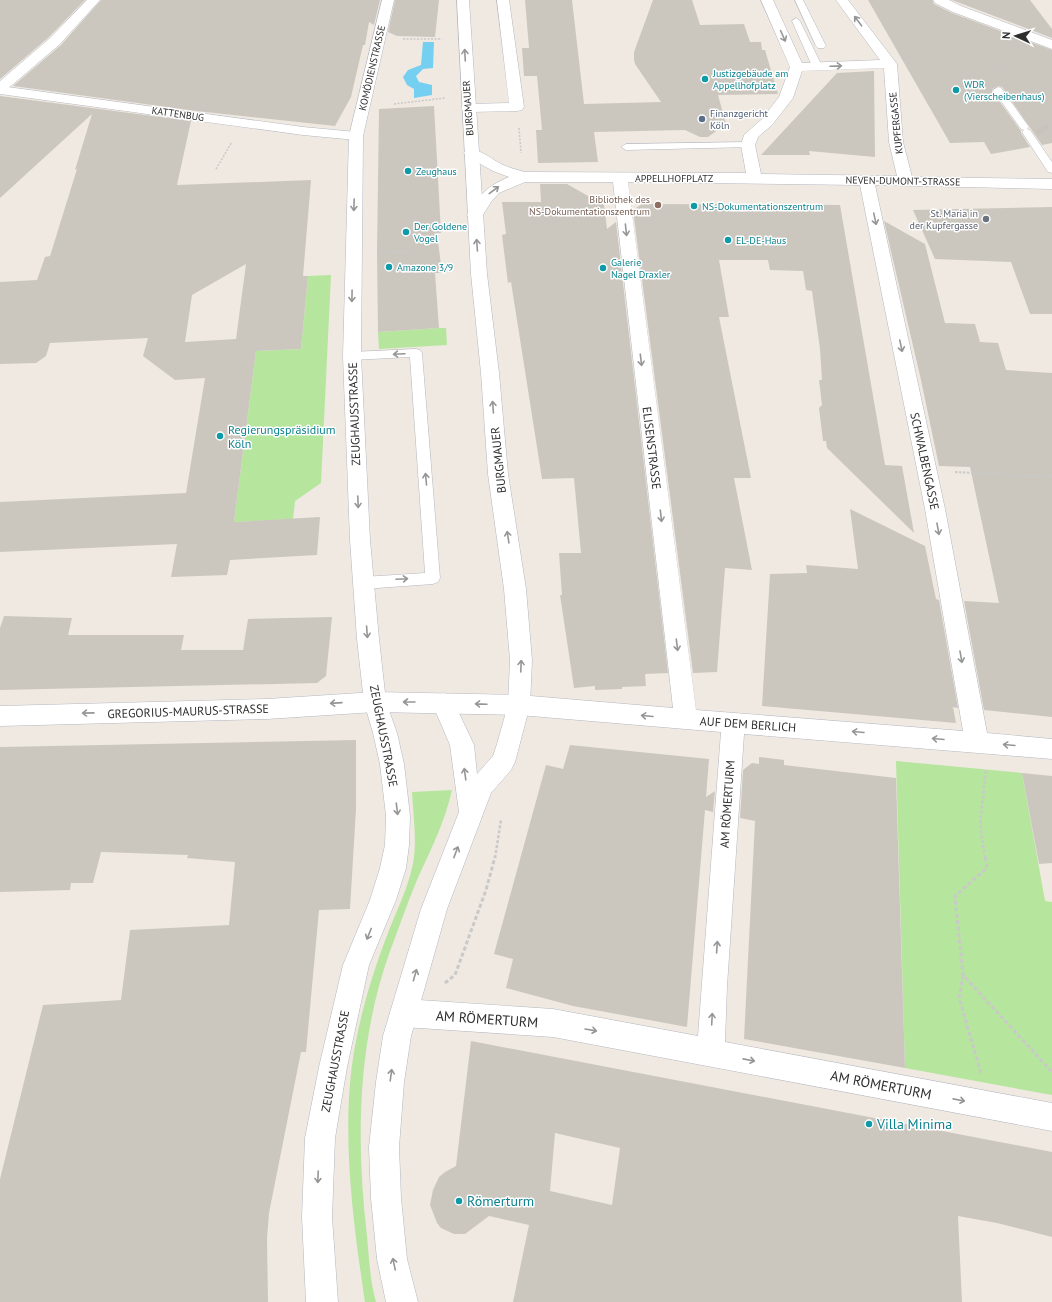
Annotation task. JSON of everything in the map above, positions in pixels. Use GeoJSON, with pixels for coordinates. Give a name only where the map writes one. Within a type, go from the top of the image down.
{"type":"FeatureCollection","features":[{"type":"Feature","properties":{"kind":"street"},"geometry":{"type":"LineString","coordinates":[[0,89],[55,41],[94,0]]}},
{"type":"Feature","properties":{"kind":"street","name":"KOMÖDIENSTRASSE"},"geometry":{"type":"LineString","coordinates":[[356,136],[388,0]]}},
{"type":"Feature","properties":{"kind":"street","name":"BURGMAUER"},"geometry":{"type":"LineString","coordinates":[[463,0],[468,108],[479,274],[490,373],[498,474],[515,588],[521,660],[519,705]]}},
{"type":"Feature","properties":{"kind":"street"},"geometry":{"type":"LineString","coordinates":[[468,108],[517,107],[504,0]]}},
{"type":"Feature","properties":{"kind":"street"},"geometry":{"type":"LineString","coordinates":[[754,178],[748,145],[751,135],[767,122],[786,98],[798,67],[768,0]]}},
{"type":"Feature","properties":{"kind":"street"},"geometry":{"type":"LineString","coordinates":[[842,0],[890,64]]}},
{"type":"Feature","properties":{"kind":"street"},"geometry":{"type":"LineString","coordinates":[[939,0],[957,9],[1052,45]]}},
{"type":"Feature","properties":{"kind":"street"},"geometry":{"type":"LineString","coordinates":[[798,67],[890,64]]}},
{"type":"Feature","properties":{"kind":"street","name":"KUPFERGASSE"},"geometry":{"type":"LineString","coordinates":[[890,64],[896,142],[906,181]]}},
{"type":"Feature","properties":{"kind":"street","name":"KATTENBUG"},"geometry":{"type":"LineString","coordinates":[[0,89],[304,131],[356,136]]}},
{"type":"Feature","properties":{"kind":"street","name":"ZEUGHAUSSTRASSE"},"geometry":{"type":"LineString","coordinates":[[322,1302],[317,1217],[320,1138],[333,1067],[356,965],[383,900],[393,868],[397,845],[398,816],[392,764],[375,702],[359,532],[352,356],[356,136]]}},
{"type":"Feature","properties":{"kind":"street","name":"APPELLHOFPLATZ"},"geometry":{"type":"LineString","coordinates":[[471,153],[498,168],[523,177],[754,178]]}},
{"type":"Feature","properties":{"kind":"street"},"geometry":{"type":"LineString","coordinates":[[475,215],[485,198],[496,187],[523,177]]}},
{"type":"Feature","properties":{"kind":"street","name":"ELISENSTRASSE"},"geometry":{"type":"LineString","coordinates":[[620,178],[686,719]]}},
{"type":"Feature","properties":{"kind":"street","name":"NEVEN-DUMONT-STRASSE"},"geometry":{"type":"LineString","coordinates":[[754,178],[1052,184]]}},
{"type":"Feature","properties":{"kind":"street","name":"SCHWALBENGASSE"},"geometry":{"type":"LineString","coordinates":[[867,181],[927,471],[976,742]]}},
{"type":"Feature","properties":{"kind":"street","name":"GREGORIUS-MAURUS-STRASSE"},"geometry":{"type":"LineString","coordinates":[[0,716],[267,709],[375,702],[443,702]]}},
{"type":"Feature","properties":{"kind":"street"},"geometry":{"type":"LineString","coordinates":[[443,702],[462,745],[471,812]]}},
{"type":"Feature","properties":{"kind":"street","name":"AUF DEM BERLICH"},"geometry":{"type":"LineString","coordinates":[[443,702],[519,705],[1052,749]]}},
{"type":"Feature","properties":{"kind":"street"},"geometry":{"type":"LineString","coordinates":[[402,1302],[392,1251],[386,1198],[384,1147],[397,1036],[434,909],[481,786],[503,762],[510,744],[519,705]]}},
{"type":"Feature","properties":{"kind":"street","name":"AM RÖMERTURM"},"geometry":{"type":"LineString","coordinates":[[711,1052],[714,978],[733,722]]}},
{"type":"Feature","properties":{"kind":"street","name":"AM RÖMERTURM"},"geometry":{"type":"LineString","coordinates":[[404,1013],[553,1023],[1052,1117]]}},
{"type":"Feature","properties":{"kind":"lane"},"geometry":{"type":"LineString","coordinates":[[799,0],[821,46]]}},
{"type":"Feature","properties":{"kind":"lane"},"geometry":{"type":"LineString","coordinates":[[796,21],[817,66]]}},
{"type":"Feature","properties":{"kind":"lane"},"geometry":{"type":"LineString","coordinates":[[998,90],[1052,170]]}},
{"type":"Feature","properties":{"kind":"lane"},"geometry":{"type":"LineString","coordinates":[[626,147],[748,145]]}},
{"type":"Feature","properties":{"kind":"lane"},"geometry":{"type":"LineString","coordinates":[[352,356],[416,353],[434,578],[363,583]]}},
{"type":"Feature","properties":{"kind":"path"},"geometry":{"type":"LineString","coordinates":[[419,39],[432,39]]}},
{"type":"Feature","properties":{"kind":"path"},"geometry":{"type":"LineString","coordinates":[[394,104],[432,99]]}},
{"type":"Feature","properties":{"kind":"path"},"geometry":{"type":"LineString","coordinates":[[517,107],[523,177]]}},
{"type":"Feature","properties":{"kind":"path"},"geometry":{"type":"LineString","coordinates":[[216,169],[236,137]]}},
{"type":"Feature","properties":{"kind":"path"},"geometry":{"type":"LineString","coordinates":[[927,471],[1052,477]]}},
{"type":"Feature","properties":{"kind":"path"},"geometry":{"type":"LineString","coordinates":[[976,742],[986,770],[980,824],[987,868],[955,896],[964,974],[959,998],[984,1082],[986,1105]]}},
{"type":"Feature","properties":{"kind":"path"},"geometry":{"type":"LineString","coordinates":[[442,984],[455,975],[486,890],[498,851],[502,813]]}},
{"type":"Feature","properties":{"kind":"path"},"geometry":{"type":"LineString","coordinates":[[964,974],[1052,1072]]}},
{"type":"Feature","properties":{"kind":"green space"},"geometry":{"type":"Polygon","coordinates":[[[331,275],[321,483],[295,501],[293,519],[234,522],[256,351],[301,349],[308,276],[331,275]]]}},
{"type":"Feature","properties":{"kind":"green space"},"geometry":{"type":"Polygon","coordinates":[[[446,328],[447,345],[379,349],[378,332],[446,328]]]}},
{"type":"Feature","properties":{"kind":"green space"},"geometry":{"type":"Polygon","coordinates":[[[896,761],[1022,773],[1045,901],[1052,902],[1052,1095],[905,1068],[896,761]]]}},
{"type":"Feature","properties":{"kind":"green space"},"geometry":{"type":"Polygon","coordinates":[[[452,790],[441,825],[413,889],[389,954],[378,988],[365,1058],[362,1094],[361,1165],[370,1269],[376,1302],[365,1302],[356,1240],[348,1142],[351,1077],[355,1046],[361,1017],[373,975],[412,868],[415,849],[415,830],[412,792],[452,790]]]}},
{"type":"Feature","properties":{"kind":"water"},"geometry":{"type":"Polygon","coordinates":[[[423,42],[434,42],[433,68],[423,69],[416,76],[419,82],[432,85],[432,95],[414,98],[414,89],[407,85],[403,77],[408,70],[421,65],[423,42]]]}},
{"type":"Feature","properties":{"kind":"building"},"geometry":{"type":"Polygon","coordinates":[[[0,0],[85,0],[49,37],[0,79],[0,0]]]}},
{"type":"Feature","properties":{"kind":"building"},"geometry":{"type":"Polygon","coordinates":[[[101,0],[380,0],[374,25],[369,22],[365,45],[363,45],[351,97],[335,126],[196,111],[13,86],[61,45],[101,0]]]}},
{"type":"Feature","properties":{"kind":"building"},"geometry":{"type":"Polygon","coordinates":[[[395,0],[439,0],[435,37],[397,36],[388,32],[395,0]]]}},
{"type":"Feature","properties":{"kind":"building","name":"Justizgebäude am Appellhofplatz"},"geometry":{"type":"Polygon","coordinates":[[[525,0],[572,0],[584,104],[661,102],[635,64],[634,59],[634,52],[653,0],[692,0],[700,25],[744,24],[750,42],[761,42],[762,50],[765,50],[778,94],[718,95],[726,124],[708,137],[700,137],[685,130],[594,132],[598,162],[538,163],[536,130],[542,130],[537,76],[524,76],[522,48],[529,48],[525,0]]]}},
{"type":"Feature","properties":{"kind":"building","name":"WDR (Vierscheibenhaus)"},"geometry":{"type":"Polygon","coordinates":[[[868,0],[932,0],[934,4],[952,13],[1052,50],[1052,143],[1042,145],[1002,87],[998,86],[992,89],[992,91],[1021,131],[1030,147],[991,154],[984,142],[950,143],[868,0]]]}},
{"type":"Feature","properties":{"kind":"building"},"geometry":{"type":"Polygon","coordinates":[[[952,0],[1030,0],[1052,29],[1052,38],[952,0]]]}},
{"type":"Feature","properties":{"kind":"building"},"geometry":{"type":"Polygon","coordinates":[[[874,71],[875,157],[809,151],[810,155],[761,155],[837,73],[874,71]]]}},
{"type":"Feature","properties":{"kind":"building"},"geometry":{"type":"Polygon","coordinates":[[[0,96],[191,121],[177,185],[311,180],[303,276],[308,276],[301,349],[256,351],[234,522],[320,517],[317,555],[230,560],[227,575],[171,577],[177,544],[0,552],[0,502],[186,493],[205,378],[175,380],[143,356],[148,338],[50,343],[46,356],[36,363],[0,364],[0,282],[37,280],[45,257],[50,256],[77,169],[75,170],[92,114],[0,198],[0,96]],[[246,264],[192,295],[185,342],[236,339],[246,264]]]}},
{"type":"Feature","properties":{"kind":"building"},"geometry":{"type":"Polygon","coordinates":[[[434,106],[441,233],[437,233],[442,273],[435,273],[439,328],[378,332],[377,252],[379,109],[434,106]]]}},
{"type":"Feature","properties":{"kind":"building"},"geometry":{"type":"Polygon","coordinates":[[[540,184],[567,184],[604,205],[607,229],[616,222],[668,673],[645,674],[646,686],[595,690],[595,686],[574,688],[560,595],[562,595],[559,553],[581,553],[574,478],[542,479],[511,282],[508,283],[502,235],[506,234],[502,202],[541,202],[540,184]]]}},
{"type":"Feature","properties":{"kind":"building"},"geometry":{"type":"Polygon","coordinates":[[[642,204],[840,205],[885,465],[902,466],[914,533],[827,448],[826,441],[823,441],[819,408],[822,405],[819,380],[822,380],[820,349],[812,291],[806,290],[803,271],[770,270],[768,260],[719,260],[729,317],[719,317],[751,478],[734,478],[752,570],[725,568],[717,672],[693,673],[633,210],[642,204]]]}},
{"type":"Feature","properties":{"kind":"building"},"geometry":{"type":"Polygon","coordinates":[[[1052,207],[1052,314],[1030,314],[1011,262],[935,259],[913,210],[1052,207]]]}},
{"type":"Feature","properties":{"kind":"building"},"geometry":{"type":"Polygon","coordinates":[[[884,221],[925,244],[945,323],[975,324],[980,342],[998,343],[1006,370],[1052,373],[1052,717],[984,710],[964,601],[999,603],[970,467],[939,466],[921,380],[884,221]]]}},
{"type":"Feature","properties":{"kind":"building"},"geometry":{"type":"Polygon","coordinates":[[[850,509],[925,546],[936,599],[939,600],[958,708],[953,707],[956,723],[762,706],[770,574],[807,573],[806,565],[858,569],[850,509]]]}},
{"type":"Feature","properties":{"kind":"building"},"geometry":{"type":"Polygon","coordinates":[[[4,616],[72,618],[68,635],[184,635],[181,650],[243,650],[248,619],[332,617],[326,676],[317,683],[0,690],[0,628],[4,616]]]}},
{"type":"Feature","properties":{"kind":"building"},"geometry":{"type":"Polygon","coordinates":[[[356,740],[356,809],[350,909],[319,910],[306,1052],[301,1052],[269,1213],[267,1239],[268,1302],[0,1302],[0,1179],[43,1005],[121,1000],[130,930],[229,925],[235,862],[187,858],[188,855],[101,852],[93,883],[71,883],[70,890],[0,892],[0,747],[356,740]]]}},
{"type":"Feature","properties":{"kind":"building"},"geometry":{"type":"Polygon","coordinates":[[[570,745],[709,759],[706,797],[715,791],[713,812],[705,810],[687,1027],[573,1006],[506,988],[513,959],[494,954],[546,765],[563,769],[570,745]]]}},
{"type":"Feature","properties":{"kind":"building"},"geometry":{"type":"Polygon","coordinates":[[[759,757],[784,760],[784,765],[896,778],[905,1068],[744,1039],[755,821],[740,818],[743,770],[752,763],[759,764],[759,757]]]}},
{"type":"Feature","properties":{"kind":"building"},"geometry":{"type":"Polygon","coordinates":[[[1022,773],[1052,776],[1052,863],[1039,864],[1022,773]]]}},
{"type":"Feature","properties":{"kind":"building"},"geometry":{"type":"Polygon","coordinates":[[[471,1041],[1052,1152],[1052,1237],[997,1223],[958,1216],[962,1302],[513,1302],[529,1225],[489,1216],[465,1234],[454,1234],[441,1228],[437,1223],[430,1205],[433,1190],[439,1177],[456,1166],[471,1041]],[[555,1133],[550,1191],[612,1205],[620,1148],[555,1133]]]}},
{"type":"Feature","properties":{"kind":"tunnel"},"geometry":{"type":"LineString","coordinates":[[1041,127],[1044,132]]}},
{"type":"Feature","properties":{"kind":"place","name":"Justizgebäude am Appellhofplatz"},"geometry":{"type":"Point","coordinates":[705,79]}},
{"type":"Feature","properties":{"kind":"place","name":"WDR (Vierscheibenhaus)"},"geometry":{"type":"Point","coordinates":[956,90]}},
{"type":"Feature","properties":{"kind":"place","name":"Finanzgericht Köln"},"geometry":{"type":"Point","coordinates":[702,119]}},
{"type":"Feature","properties":{"kind":"place","name":"Zeughaus"},"geometry":{"type":"Point","coordinates":[408,171]}},
{"type":"Feature","properties":{"kind":"place","name":"Bibliothek des NS-Dokumentationszentrum"},"geometry":{"type":"Point","coordinates":[658,205]}},
{"type":"Feature","properties":{"kind":"place","name":"NS-Dokumentationszentrum"},"geometry":{"type":"Point","coordinates":[694,206]}},
{"type":"Feature","properties":{"kind":"place","name":"St. Maria in der Kupfergasse"},"geometry":{"type":"Point","coordinates":[986,219]}},
{"type":"Feature","properties":{"kind":"place","name":"Der Goldene Vogel"},"geometry":{"type":"Point","coordinates":[406,232]}},
{"type":"Feature","properties":{"kind":"place","name":"EL-DE-Haus"},"geometry":{"type":"Point","coordinates":[728,240]}},
{"type":"Feature","properties":{"kind":"place","name":"Amazone 3/9"},"geometry":{"type":"Point","coordinates":[389,267]}},
{"type":"Feature","properties":{"kind":"place","name":"Galerie Nagel Draxler"},"geometry":{"type":"Point","coordinates":[603,268]}},
{"type":"Feature","properties":{"kind":"place","name":"Regierungspräsidium Köln"},"geometry":{"type":"Point","coordinates":[220,436]}},
{"type":"Feature","properties":{"kind":"place","name":"Villa Minima"},"geometry":{"type":"Point","coordinates":[869,1124]}},
{"type":"Feature","properties":{"kind":"place","name":"Römerturm"},"geometry":{"type":"Point","coordinates":[459,1201]}}]}
